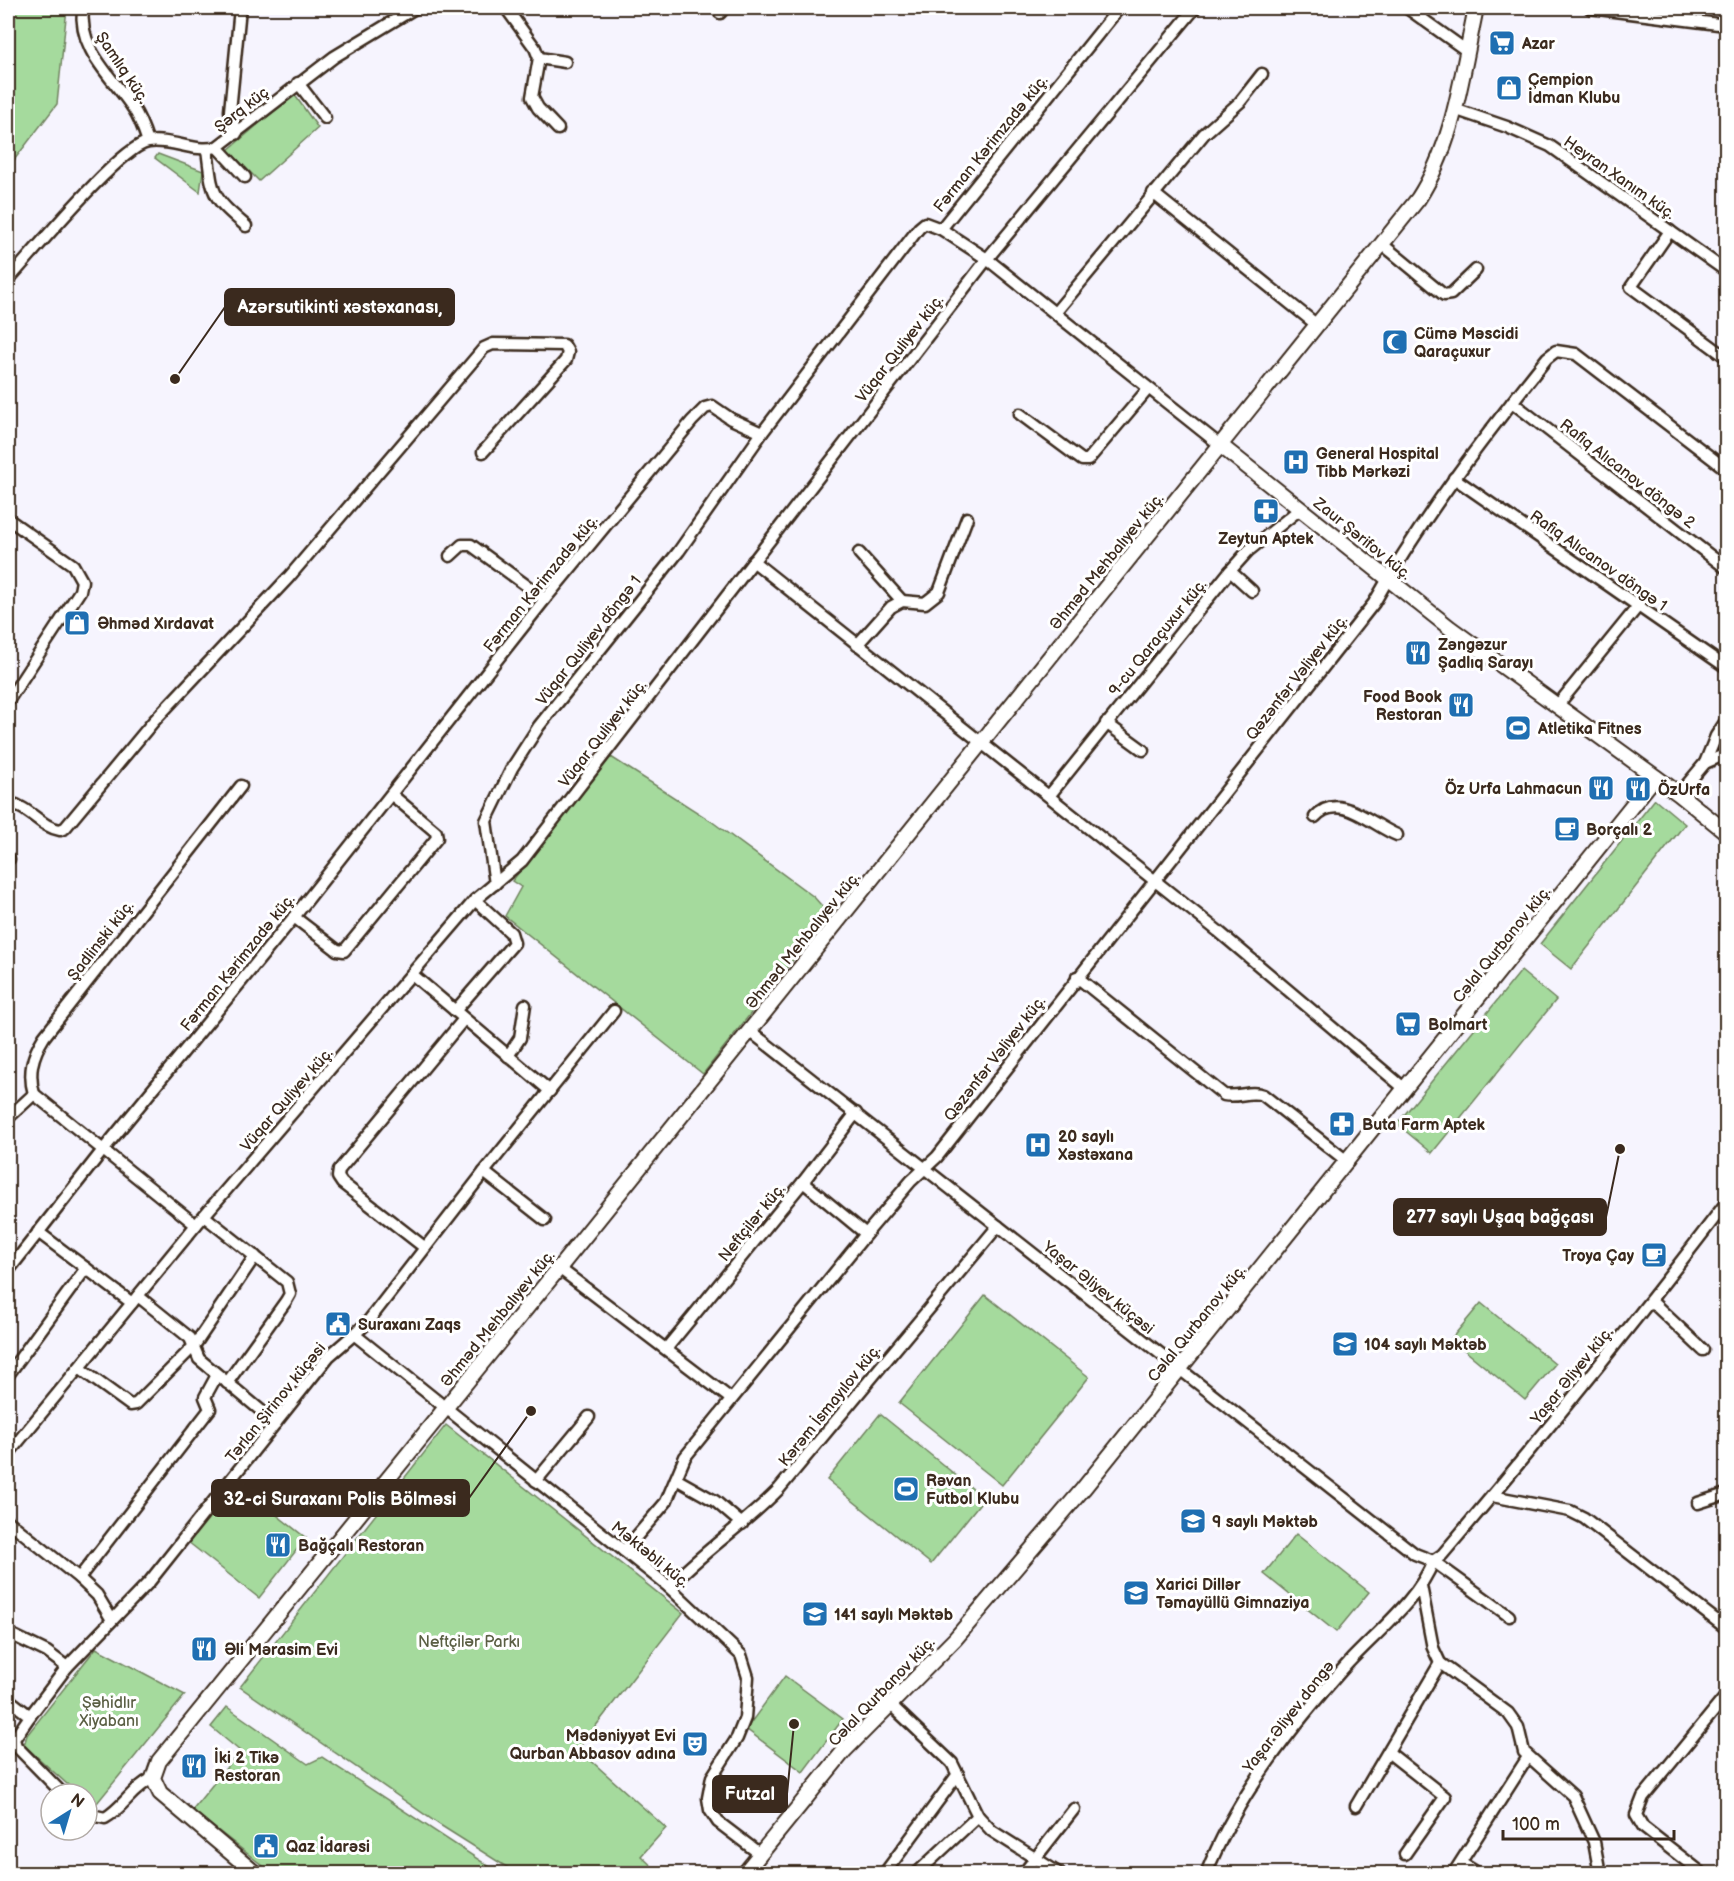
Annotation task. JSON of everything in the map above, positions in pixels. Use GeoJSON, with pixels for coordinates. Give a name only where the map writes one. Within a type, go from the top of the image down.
{"type":"FeatureCollection","features":[{"type":"Feature","properties":{"kind":"street","name":"Şamlıq küç."},"geometry":{"type":"LineString","coordinates":[[83,8],[81,26],[86,42],[135,109],[148,142]]}},
{"type":"Feature","properties":{"kind":"street"},"geometry":{"type":"LineString","coordinates":[[236,134],[230,111],[240,8]]}},
{"type":"Feature","properties":{"kind":"street","name":"Şərq küç"},"geometry":{"type":"LineString","coordinates":[[148,142],[212,148],[236,134],[298,83],[371,32],[415,8]]}},
{"type":"Feature","properties":{"kind":"street"},"geometry":{"type":"LineString","coordinates":[[506,8],[535,48],[539,58],[532,97],[538,108],[558,129]]}},
{"type":"Feature","properties":{"kind":"street","name":"Fərman Kərimzadə küç."},"geometry":{"type":"LineString","coordinates":[[8,1271],[103,1150],[392,795],[545,599],[700,412],[712,406],[739,423],[762,433],[919,228],[924,224],[941,229],[1119,8]]}},
{"type":"Feature","properties":{"kind":"street","name":"Vüqar Quliyev küç."},"geometry":{"type":"LineString","coordinates":[[8,1454],[196,1225],[413,975],[475,900],[522,861],[987,260],[1195,8]]}},
{"type":"Feature","properties":{"kind":"street"},"geometry":{"type":"LineString","coordinates":[[1407,8],[1467,51]]}},
{"type":"Feature","properties":{"kind":"street","name":"Əhməd Mehbalıyev küç."},"geometry":{"type":"LineString","coordinates":[[153,1778],[159,1761],[166,1751],[750,1031],[1382,244],[1428,183],[1442,154],[1476,8]]}},
{"type":"Feature","properties":{"kind":"street"},"geometry":{"type":"LineString","coordinates":[[1590,8],[1726,25]]}},
{"type":"Feature","properties":{"kind":"street"},"geometry":{"type":"LineString","coordinates":[[539,58],[565,62]]}},
{"type":"Feature","properties":{"kind":"street"},"geometry":{"type":"LineString","coordinates":[[1055,313],[1153,193],[1214,123],[1240,102],[1262,74]]}},
{"type":"Feature","properties":{"kind":"street"},"geometry":{"type":"LineString","coordinates":[[298,83],[325,118]]}},
{"type":"Feature","properties":{"kind":"street","name":"Heyran Xanım küç."},"geometry":{"type":"LineString","coordinates":[[1454,109],[1507,127],[1550,146],[1726,271]]}},
{"type":"Feature","properties":{"kind":"street"},"geometry":{"type":"LineString","coordinates":[[8,280],[116,164],[132,149],[148,142]]}},
{"type":"Feature","properties":{"kind":"street"},"geometry":{"type":"LineString","coordinates":[[212,148],[246,177]]}},
{"type":"Feature","properties":{"kind":"street"},"geometry":{"type":"LineString","coordinates":[[212,148],[212,191],[216,200],[246,226]]}},
{"type":"Feature","properties":{"kind":"street"},"geometry":{"type":"LineString","coordinates":[[1153,193],[1317,325]]}},
{"type":"Feature","properties":{"kind":"street","name":"Zaur Şərifov küç."},"geometry":{"type":"LineString","coordinates":[[941,229],[987,260],[1055,313],[1387,580],[1679,794],[1726,832]]}},
{"type":"Feature","properties":{"kind":"street"},"geometry":{"type":"LineString","coordinates":[[1670,231],[1631,287],[1726,357]]}},
{"type":"Feature","properties":{"kind":"street"},"geometry":{"type":"LineString","coordinates":[[1382,244],[1444,295],[1451,294],[1476,270]]}},
{"type":"Feature","properties":{"kind":"street"},"geometry":{"type":"LineString","coordinates":[[8,803],[23,807],[52,828],[60,830],[64,828],[153,722],[289,578],[484,348],[493,344],[564,345],[568,352],[566,360],[483,452]]}},
{"type":"Feature","properties":{"kind":"street","name":"Qəzənfər Vəliyev küç."},"geometry":{"type":"LineString","coordinates":[[624,1551],[666,1502],[679,1466],[685,1457],[866,1234],[926,1168],[1374,603],[1400,555],[1454,478],[1546,358],[1556,351],[1576,354],[1726,469]]}},
{"type":"Feature","properties":{"kind":"street"},"geometry":{"type":"LineString","coordinates":[[1020,414],[1082,460],[1088,460],[1148,389]]}},
{"type":"Feature","properties":{"kind":"street","name":"Rafiq Alıcanov döngə 2"},"geometry":{"type":"LineString","coordinates":[[1512,402],[1726,568]]}},
{"type":"Feature","properties":{"kind":"street","name":"Vüqar Quliyev döngə 1"},"geometry":{"type":"LineString","coordinates":[[495,884],[485,831],[486,821],[512,768],[560,698],[685,542],[762,433]]}},
{"type":"Feature","properties":{"kind":"street","name":"Rafiq Alıcanov döngə 1"},"geometry":{"type":"LineString","coordinates":[[1454,478],[1726,667]]}},
{"type":"Feature","properties":{"kind":"street","name":"9-cu Qaraçuxur küç."},"geometry":{"type":"LineString","coordinates":[[1049,796],[1230,571],[1248,551],[1300,509]]}},
{"type":"Feature","properties":{"kind":"street"},"geometry":{"type":"LineString","coordinates":[[857,645],[885,613],[902,601],[925,603],[939,592],[967,518]]}},
{"type":"Feature","properties":{"kind":"street"},"geometry":{"type":"LineString","coordinates":[[8,519],[73,565],[82,581],[80,591],[8,701]]}},
{"type":"Feature","properties":{"kind":"street"},"geometry":{"type":"LineString","coordinates":[[450,556],[462,545],[471,545],[545,599]]}},
{"type":"Feature","properties":{"kind":"street"},"geometry":{"type":"LineString","coordinates":[[859,554],[902,601]]}},
{"type":"Feature","properties":{"kind":"street"},"geometry":{"type":"LineString","coordinates":[[753,561],[1155,880],[1406,1089]]}},
{"type":"Feature","properties":{"kind":"street"},"geometry":{"type":"LineString","coordinates":[[1230,571],[1252,591]]}},
{"type":"Feature","properties":{"kind":"street"},"geometry":{"type":"LineString","coordinates":[[1557,706],[1639,605]]}},
{"type":"Feature","properties":{"kind":"street"},"geometry":{"type":"LineString","coordinates":[[1679,794],[1705,763],[1716,736],[1726,721]]}},
{"type":"Feature","properties":{"kind":"street"},"geometry":{"type":"LineString","coordinates":[[1106,723],[1143,750]]}},
{"type":"Feature","properties":{"kind":"street"},"geometry":{"type":"LineString","coordinates":[[1705,763],[1726,754]]}},
{"type":"Feature","properties":{"kind":"street","name":"Cəlal Qurbanov küç."},"geometry":{"type":"LineString","coordinates":[[744,1874],[844,1751],[955,1639],[981,1609],[1348,1162],[1655,777]]}},
{"type":"Feature","properties":{"kind":"street","name":"Şadlinski küç."},"geometry":{"type":"LineString","coordinates":[[34,1094],[31,1083],[32,1063],[44,1037],[241,786]]}},
{"type":"Feature","properties":{"kind":"street"},"geometry":{"type":"LineString","coordinates":[[294,917],[337,950],[344,951],[437,838],[436,832],[392,795]]}},
{"type":"Feature","properties":{"kind":"street"},"geometry":{"type":"LineString","coordinates":[[1315,817],[1324,810],[1352,810],[1383,830],[1396,835]]}},
{"type":"Feature","properties":{"kind":"street"},"geometry":{"type":"LineString","coordinates":[[455,1011],[514,942],[511,933],[475,900]]}},
{"type":"Feature","properties":{"kind":"street"},"geometry":{"type":"LineString","coordinates":[[413,975],[550,1091]]}},
{"type":"Feature","properties":{"kind":"street"},"geometry":{"type":"LineString","coordinates":[[1077,977],[1224,1095],[1233,1097],[1255,1092],[1263,1095],[1348,1162]]}},
{"type":"Feature","properties":{"kind":"street"},"geometry":{"type":"LineString","coordinates":[[508,1056],[520,1038],[525,1005]]}},
{"type":"Feature","properties":{"kind":"street","name":"Tərlan Şirinov küçəsi"},"geometry":{"type":"LineString","coordinates":[[67,1667],[150,1581],[329,1356],[355,1335],[614,1011]]}},
{"type":"Feature","properties":{"kind":"street"},"geometry":{"type":"LineString","coordinates":[[424,1247],[342,1183],[338,1177],[339,1170],[464,1019]]}},
{"type":"Feature","properties":{"kind":"street","name":"Yaşar Əliyev küçəsi"},"geometry":{"type":"LineString","coordinates":[[750,1031],[926,1168],[1178,1370],[1415,1554],[1433,1561],[1509,1616]]}},
{"type":"Feature","properties":{"kind":"street"},"geometry":{"type":"LineString","coordinates":[[8,1118],[34,1094],[196,1225]]}},
{"type":"Feature","properties":{"kind":"street","name":"Neftçilər küç."},"geometry":{"type":"LineString","coordinates":[[666,1349],[803,1182],[856,1113]]}},
{"type":"Feature","properties":{"kind":"street"},"geometry":{"type":"LineString","coordinates":[[484,1172],[545,1220]]}},
{"type":"Feature","properties":{"kind":"street"},"geometry":{"type":"LineString","coordinates":[[803,1182],[866,1234]]}},
{"type":"Feature","properties":{"kind":"street","name":"Yaşar Əliyev küç."},"geometry":{"type":"LineString","coordinates":[[1433,1561],[1442,1555],[1492,1496],[1651,1301],[1726,1203]]}},
{"type":"Feature","properties":{"kind":"street"},"geometry":{"type":"LineString","coordinates":[[204,1216],[287,1281],[290,1294],[227,1383]]}},
{"type":"Feature","properties":{"kind":"street","name":"Kərəm İsmayılov küç."},"geometry":{"type":"LineString","coordinates":[[669,1587],[704,1553],[742,1524],[779,1489],[998,1226]]}},
{"type":"Feature","properties":{"kind":"street"},"geometry":{"type":"LineString","coordinates":[[38,1232],[86,1268],[182,1331],[194,1346],[199,1359],[276,1423]]}},
{"type":"Feature","properties":{"kind":"street"},"geometry":{"type":"LineString","coordinates":[[79,1368],[130,1405],[136,1404],[194,1346],[255,1257]]}},
{"type":"Feature","properties":{"kind":"street"},"geometry":{"type":"LineString","coordinates":[[8,1375],[86,1268]]}},
{"type":"Feature","properties":{"kind":"street"},"geometry":{"type":"LineString","coordinates":[[559,1268],[731,1399]]}},
{"type":"Feature","properties":{"kind":"street"},"geometry":{"type":"LineString","coordinates":[[1651,1301],[1703,1350]]}},
{"type":"Feature","properties":{"kind":"street","name":"Məktəbli küç."},"geometry":{"type":"LineString","coordinates":[[355,1335],[669,1587],[728,1641],[746,1665],[749,1690],[745,1718],[737,1738],[712,1777],[708,1797],[710,1810],[718,1822],[760,1854]]}},
{"type":"Feature","properties":{"kind":"street"},"geometry":{"type":"LineString","coordinates":[[79,1578],[210,1410],[205,1397],[217,1375]]}},
{"type":"Feature","properties":{"kind":"street"},"geometry":{"type":"LineString","coordinates":[[536,1480],[589,1417]]}},
{"type":"Feature","properties":{"kind":"street"},"geometry":{"type":"LineString","coordinates":[[676,1479],[715,1501],[742,1524]]}},
{"type":"Feature","properties":{"kind":"street"},"geometry":{"type":"LineString","coordinates":[[1698,1503],[1726,1494]]}},
{"type":"Feature","properties":{"kind":"street"},"geometry":{"type":"LineString","coordinates":[[1492,1496],[1570,1511],[1584,1518],[1726,1628]]}},
{"type":"Feature","properties":{"kind":"street"},"geometry":{"type":"LineString","coordinates":[[8,1521],[97,1595],[112,1620]]}},
{"type":"Feature","properties":{"kind":"street","name":"Yaşar Əliyev dongə"},"geometry":{"type":"LineString","coordinates":[[1206,1874],[1218,1845],[1244,1798],[1312,1705],[1421,1586],[1433,1561]]}},
{"type":"Feature","properties":{"kind":"street"},"geometry":{"type":"LineString","coordinates":[[1421,1586],[1433,1648],[1440,1664],[1508,1713],[1518,1727],[1524,1752],[1573,1796],[1594,1842],[1600,1874]]}},
{"type":"Feature","properties":{"kind":"street"},"geometry":{"type":"LineString","coordinates":[[8,1633],[47,1652],[67,1667],[14,1739],[16,1746],[51,1782]]}},
{"type":"Feature","properties":{"kind":"street"},"geometry":{"type":"LineString","coordinates":[[1356,1806],[1440,1664]]}},
{"type":"Feature","properties":{"kind":"street"},"geometry":{"type":"LineString","coordinates":[[1703,1874],[1643,1827],[1636,1815],[1643,1797],[1726,1696]]}},
{"type":"Feature","properties":{"kind":"street"},"geometry":{"type":"LineString","coordinates":[[8,1699],[30,1716]]}},
{"type":"Feature","properties":{"kind":"street"},"geometry":{"type":"LineString","coordinates":[[890,1703],[952,1763],[978,1816],[992,1831],[1060,1874]]}},
{"type":"Feature","properties":{"kind":"street"},"geometry":{"type":"LineString","coordinates":[[1388,1752],[1445,1797],[1405,1854]]}},
{"type":"Feature","properties":{"kind":"street"},"geometry":{"type":"LineString","coordinates":[[1453,1874],[1528,1757]]}},
{"type":"Feature","properties":{"kind":"street"},"geometry":{"type":"LineString","coordinates":[[884,1874],[958,1774]]}},
{"type":"Feature","properties":{"kind":"street"},"geometry":{"type":"LineString","coordinates":[[99,1817],[105,1818],[110,1815],[134,1789],[153,1778],[160,1793],[171,1805],[256,1874]]}},
{"type":"Feature","properties":{"kind":"street"},"geometry":{"type":"LineString","coordinates":[[1023,1874],[1074,1809]]}},
{"type":"Feature","properties":{"kind":"street"},"geometry":{"type":"LineString","coordinates":[[916,1874],[978,1816]]}},
{"type":"Feature","properties":{"kind":"street"},"geometry":{"type":"LineString","coordinates":[[1461,1863],[1479,1874]]}},
{"type":"Feature","properties":{"kind":"green space"},"geometry":{"type":"Polygon","coordinates":[[[8,8],[67,8],[57,104],[8,168],[8,8]]]}},
{"type":"Feature","properties":{"kind":"green space"},"geometry":{"type":"Polygon","coordinates":[[[294,94],[318,128],[259,181],[228,150],[294,94]]]}},
{"type":"Feature","properties":{"kind":"green space"},"geometry":{"type":"Polygon","coordinates":[[[158,154],[203,171],[200,192],[155,158],[158,154]]]}},
{"type":"Feature","properties":{"kind":"green space"},"geometry":{"type":"Polygon","coordinates":[[[611,757],[711,821],[814,897],[829,914],[703,1074],[505,916],[521,887],[512,881],[611,757]]]}},
{"type":"Feature","properties":{"kind":"green space"},"geometry":{"type":"Polygon","coordinates":[[[1655,799],[1685,824],[1571,969],[1540,944],[1655,799]]]}},
{"type":"Feature","properties":{"kind":"green space"},"geometry":{"type":"Polygon","coordinates":[[[1521,971],[1556,1000],[1432,1153],[1397,1124],[1521,971]]]}},
{"type":"Feature","properties":{"kind":"green space"},"geometry":{"type":"Polygon","coordinates":[[[985,1295],[1089,1377],[1002,1485],[899,1403],[985,1295]]]}},
{"type":"Feature","properties":{"kind":"green space"},"geometry":{"type":"Polygon","coordinates":[[[1481,1303],[1555,1364],[1525,1400],[1451,1339],[1481,1303]]]}},
{"type":"Feature","properties":{"kind":"green space","name":"Rəvan Futbol Klubu"},"geometry":{"type":"Polygon","coordinates":[[[880,1414],[984,1498],[931,1564],[827,1480],[880,1414]]]}},
{"type":"Feature","properties":{"kind":"green space","name":"Neftçilər Parkı"},"geometry":{"type":"Polygon","coordinates":[[[446,1425],[683,1613],[578,1749],[666,1828],[641,1856],[659,1873],[516,1873],[440,1825],[240,1687],[446,1425]]]}},
{"type":"Feature","properties":{"kind":"green space"},"geometry":{"type":"Polygon","coordinates":[[[236,1483],[306,1538],[259,1598],[188,1542],[236,1483]]]}},
{"type":"Feature","properties":{"kind":"green space"},"geometry":{"type":"Polygon","coordinates":[[[1296,1534],[1369,1592],[1336,1632],[1264,1574],[1296,1534]]]}},
{"type":"Feature","properties":{"kind":"green space","name":"Şəhidlır Xiyabanı"},"geometry":{"type":"Polygon","coordinates":[[[96,1648],[185,1695],[99,1801],[99,1782],[65,1782],[24,1745],[27,1735],[96,1648]]]}},
{"type":"Feature","properties":{"kind":"green space"},"geometry":{"type":"Polygon","coordinates":[[[785,1676],[843,1719],[803,1772],[746,1729],[785,1676]]]}},
{"type":"Feature","properties":{"kind":"green space"},"geometry":{"type":"Polygon","coordinates":[[[227,1707],[308,1764],[322,1757],[499,1873],[272,1873],[192,1810],[240,1751],[211,1727],[227,1707]]]}},
{"type":"Feature","properties":{"kind":"place","name":"Azar"},"geometry":{"type":"Point","coordinates":[1502,43]}},
{"type":"Feature","properties":{"kind":"place","name":"Çempion İdman Klubu"},"geometry":{"type":"Point","coordinates":[1509,88]}},
{"type":"Feature","properties":{"kind":"place","name":"Cümə Məscidi Qaraçuxur"},"geometry":{"type":"Point","coordinates":[1395,342]}},
{"type":"Feature","properties":{"kind":"place","name":"Azərsutikinti xəstəxanası,"},"geometry":{"type":"Point","coordinates":[175,379]}},
{"type":"Feature","properties":{"kind":"place","name":"General Hospital Tibb Mərkəzi"},"geometry":{"type":"Point","coordinates":[1296,462]}},
{"type":"Feature","properties":{"kind":"place","name":"Zeytun Aptek"},"geometry":{"type":"Point","coordinates":[1266,511]}},
{"type":"Feature","properties":{"kind":"place","name":"Əhməd Xırdavat"},"geometry":{"type":"Point","coordinates":[77,623]}},
{"type":"Feature","properties":{"kind":"place","name":"Zəngəzur Şadlıq Sarayı"},"geometry":{"type":"Point","coordinates":[1418,653]}},
{"type":"Feature","properties":{"kind":"place","name":"Food Book Restoran"},"geometry":{"type":"Point","coordinates":[1461,705]}},
{"type":"Feature","properties":{"kind":"place","name":"Atletika Fitnes"},"geometry":{"type":"Point","coordinates":[1518,728]}},
{"type":"Feature","properties":{"kind":"place","name":"Öz Urfa Lahmacun"},"geometry":{"type":"Point","coordinates":[1601,788]}},
{"type":"Feature","properties":{"kind":"place","name":"ÖzUrfa"},"geometry":{"type":"Point","coordinates":[1638,789]}},
{"type":"Feature","properties":{"kind":"place","name":"Borçalı 2"},"geometry":{"type":"Point","coordinates":[1567,829]}},
{"type":"Feature","properties":{"kind":"place","name":"Bolmart"},"geometry":{"type":"Point","coordinates":[1408,1024]}},
{"type":"Feature","properties":{"kind":"place","name":"Buta Farm Aptek"},"geometry":{"type":"Point","coordinates":[1342,1124]}},
{"type":"Feature","properties":{"kind":"place","name":"20 saylı Xəstəxana"},"geometry":{"type":"Point","coordinates":[1038,1145]}},
{"type":"Feature","properties":{"kind":"place","name":"277 saylı Uşaq bağçası"},"geometry":{"type":"Point","coordinates":[1620,1149]}},
{"type":"Feature","properties":{"kind":"place","name":"Troya Çay"},"geometry":{"type":"Point","coordinates":[1654,1255]}},
{"type":"Feature","properties":{"kind":"place","name":"Suraxanı Zaqs"},"geometry":{"type":"Point","coordinates":[338,1324]}},
{"type":"Feature","properties":{"kind":"place","name":"104 saylı Məktəb"},"geometry":{"type":"Point","coordinates":[1345,1344]}},
{"type":"Feature","properties":{"kind":"place","name":"32-ci Suraxanı Polis Bölməsi"},"geometry":{"type":"Point","coordinates":[531,1411]}},
{"type":"Feature","properties":{"kind":"place","name":"Rəvan Futbol Klubu"},"geometry":{"type":"Point","coordinates":[906,1489]}},
{"type":"Feature","properties":{"kind":"place","name":"9 saylı Məktəb"},"geometry":{"type":"Point","coordinates":[1193,1521]}},
{"type":"Feature","properties":{"kind":"place","name":"Bağçalı Restoran"},"geometry":{"type":"Point","coordinates":[278,1545]}},
{"type":"Feature","properties":{"kind":"place","name":"Xarici Dillər Təmayüllü Gimnaziya"},"geometry":{"type":"Point","coordinates":[1136,1593]}},
{"type":"Feature","properties":{"kind":"place","name":"141 saylı Məktəb"},"geometry":{"type":"Point","coordinates":[815,1614]}},
{"type":"Feature","properties":{"kind":"place","name":"Əli Mərasim Evi"},"geometry":{"type":"Point","coordinates":[204,1649]}},
{"type":"Feature","properties":{"kind":"place","name":"Futzal"},"geometry":{"type":"Point","coordinates":[794,1724]}},
{"type":"Feature","properties":{"kind":"place","name":"Mədəniyyət Evi Qurban Abbasov adına"},"geometry":{"type":"Point","coordinates":[695,1744]}},
{"type":"Feature","properties":{"kind":"place","name":"İki 2 Tikə Restoran"},"geometry":{"type":"Point","coordinates":[194,1766]}},
{"type":"Feature","properties":{"kind":"place","name":"Qaz İdarəsi"},"geometry":{"type":"Point","coordinates":[266,1846]}}]}
